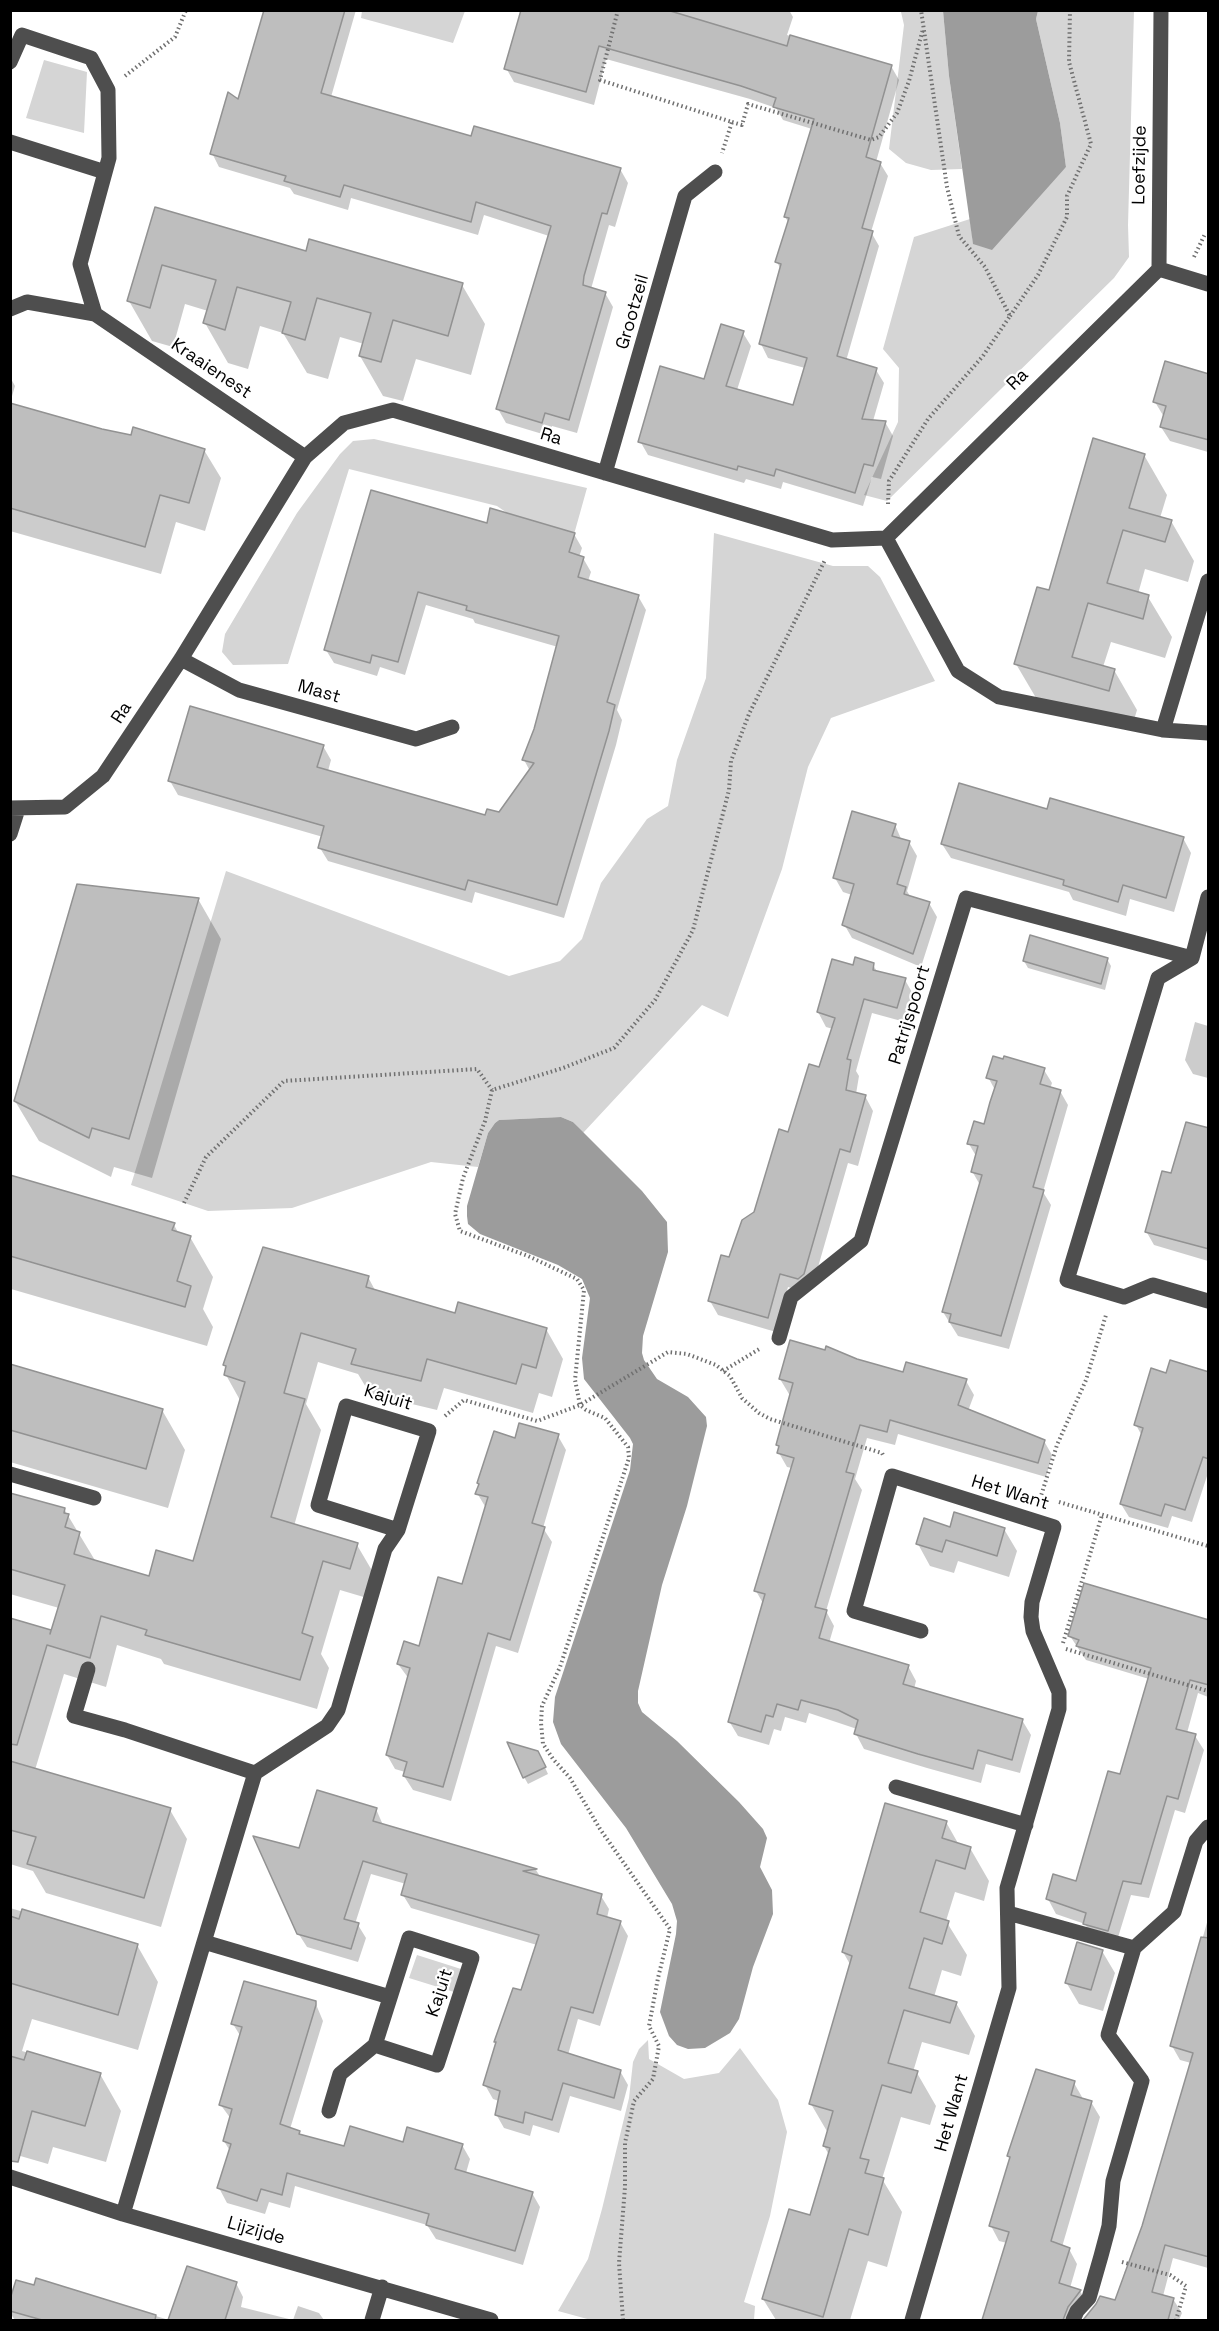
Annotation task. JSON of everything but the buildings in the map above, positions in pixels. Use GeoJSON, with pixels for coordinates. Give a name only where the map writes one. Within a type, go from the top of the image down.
{"type":"FeatureCollection","features":[{"type":"Feature","properties":{"kind":"street","name":"Loefzijde"},"geometry":{"type":"LineString","coordinates":[[1159,269],[1161,10]]}},
{"type":"Feature","properties":{"kind":"street"},"geometry":{"type":"LineString","coordinates":[[10,62],[22,35],[91,58],[108,90],[109,158],[80,264],[95,314]]}},
{"type":"Feature","properties":{"kind":"street"},"geometry":{"type":"LineString","coordinates":[[10,142],[105,172]]}},
{"type":"Feature","properties":{"kind":"street","name":"Grootzeil"},"geometry":{"type":"LineString","coordinates":[[605,473],[686,196],[715,172]]}},
{"type":"Feature","properties":{"kind":"street"},"geometry":{"type":"LineString","coordinates":[[1159,269],[1209,284]]}},
{"type":"Feature","properties":{"kind":"street","name":"Ra"},"geometry":{"type":"LineString","coordinates":[[14,809],[65,807],[103,776],[181,659],[305,457],[344,423],[393,410],[832,540],[886,538],[1159,269]]}},
{"type":"Feature","properties":{"kind":"street","name":"Kraaienest"},"geometry":{"type":"LineString","coordinates":[[10,309],[27,302],[95,314],[305,457]]}},
{"type":"Feature","properties":{"kind":"street"},"geometry":{"type":"LineString","coordinates":[[886,538],[958,670],[999,697],[1163,730],[1209,733]]}},
{"type":"Feature","properties":{"kind":"street"},"geometry":{"type":"LineString","coordinates":[[1163,730],[1209,581]]}},
{"type":"Feature","properties":{"kind":"street","name":"Mast"},"geometry":{"type":"LineString","coordinates":[[181,659],[239,690],[416,739],[452,727]]}},
{"type":"Feature","properties":{"kind":"street"},"geometry":{"type":"LineString","coordinates":[[10,834],[14,809]]}},
{"type":"Feature","properties":{"kind":"street"},"geometry":{"type":"LineString","coordinates":[[1209,897],[1192,958],[1158,978],[1067,1280],[1124,1297],[1153,1285],[1209,1301]]}},
{"type":"Feature","properties":{"kind":"street","name":"Patrijspoort"},"geometry":{"type":"LineString","coordinates":[[779,1338],[791,1297],[861,1241],[966,898],[1192,958]]}},
{"type":"Feature","properties":{"kind":"street","name":"Kajuit"},"geometry":{"type":"LineString","coordinates":[[255,1773],[327,1726],[338,1710],[386,1549],[398,1530],[429,1431],[346,1406],[318,1505],[398,1530]]}},
{"type":"Feature","properties":{"kind":"street"},"geometry":{"type":"LineString","coordinates":[[10,1474],[94,1497]]}},
{"type":"Feature","properties":{"kind":"street"},"geometry":{"type":"LineString","coordinates":[[892,1476],[854,1611],[921,1631]]}},
{"type":"Feature","properties":{"kind":"street","name":"Het Want"},"geometry":{"type":"LineString","coordinates":[[892,1476],[1054,1527],[1032,1602],[1031,1617],[1035,1638],[1059,1692],[1059,1709],[1007,1888],[1009,1988],[912,2320]]}},
{"type":"Feature","properties":{"kind":"street"},"geometry":{"type":"LineString","coordinates":[[88,1669],[74,1716],[125,1730],[255,1773],[123,2214]]}},
{"type":"Feature","properties":{"kind":"street"},"geometry":{"type":"LineString","coordinates":[[896,1787],[1026,1825]]}},
{"type":"Feature","properties":{"kind":"street"},"geometry":{"type":"LineString","coordinates":[[1073,2320],[1077,2311],[1089,2298],[1109,2226],[1113,2181],[1142,2081],[1108,2035],[1134,1948],[1174,1912],[1196,1841],[1209,1827]]}},
{"type":"Feature","properties":{"kind":"street"},"geometry":{"type":"LineString","coordinates":[[1008,1913],[1134,1948]]}},
{"type":"Feature","properties":{"kind":"street","name":"Kajuit"},"geometry":{"type":"LineString","coordinates":[[409,1938],[472,1958],[437,2065],[375,2045],[390,1997],[409,1938]]}},
{"type":"Feature","properties":{"kind":"street"},"geometry":{"type":"LineString","coordinates":[[204,1942],[390,1997]]}},
{"type":"Feature","properties":{"kind":"street"},"geometry":{"type":"LineString","coordinates":[[329,2111],[340,2074],[375,2045]]}},
{"type":"Feature","properties":{"kind":"street","name":"Lijzijde"},"geometry":{"type":"LineString","coordinates":[[12,2182],[491,2320]]}},
{"type":"Feature","properties":{"kind":"street"},"geometry":{"type":"LineString","coordinates":[[372,2320],[382,2287]]}},
{"type":"Feature","properties":{"kind":"path"},"geometry":{"type":"LineString","coordinates":[[108,90],[175,37],[186,10]]}},
{"type":"Feature","properties":{"kind":"path"},"geometry":{"type":"LineString","coordinates":[[618,10],[600,80],[742,125],[748,104],[871,140],[879,137],[897,113],[909,81],[923,25]]}},
{"type":"Feature","properties":{"kind":"path"},"geometry":{"type":"LineString","coordinates":[[921,10],[947,187],[959,236],[985,267],[1010,316]]}},
{"type":"Feature","properties":{"kind":"path"},"geometry":{"type":"LineString","coordinates":[[886,538],[889,481],[928,419],[983,356],[1038,275],[1066,217],[1067,196],[1091,144],[1069,62],[1070,10]]}},
{"type":"Feature","properties":{"kind":"path"},"geometry":{"type":"LineString","coordinates":[[715,172],[732,122]]}},
{"type":"Feature","properties":{"kind":"path"},"geometry":{"type":"LineString","coordinates":[[492,1090],[563,1068],[614,1048],[655,999],[693,930],[729,789],[731,761],[748,714],[823,565],[832,540]]}},
{"type":"Feature","properties":{"kind":"path"},"geometry":{"type":"LineString","coordinates":[[184,1203],[206,1157],[284,1081],[477,1069],[492,1090]]}},
{"type":"Feature","properties":{"kind":"path"},"geometry":{"type":"LineString","coordinates":[[492,1090],[484,1121],[463,1178],[455,1214],[460,1231],[528,1256],[577,1279],[584,1290],[575,1380],[580,1405],[605,1418],[628,1447],[629,1458],[560,1667],[542,1706],[541,1724],[543,1744],[570,1778],[600,1829],[670,1929],[658,1978],[650,2026],[659,2046],[653,2079],[634,2102],[625,2143],[625,2187],[619,2263],[623,2320]]}},
{"type":"Feature","properties":{"kind":"path"},"geometry":{"type":"LineString","coordinates":[[1033,1520],[1057,1445],[1086,1380],[1112,1294]]}},
{"type":"Feature","properties":{"kind":"path"},"geometry":{"type":"LineString","coordinates":[[723,1371],[779,1338]]}},
{"type":"Feature","properties":{"kind":"path"},"geometry":{"type":"LineString","coordinates":[[429,1431],[464,1400],[537,1421],[580,1405],[668,1352],[708,1360],[730,1376],[742,1398],[759,1413],[770,1419],[882,1453],[892,1476]]}},
{"type":"Feature","properties":{"kind":"path"},"geometry":{"type":"LineString","coordinates":[[1041,1497],[1209,1546]]}},
{"type":"Feature","properties":{"kind":"path"},"geometry":{"type":"LineString","coordinates":[[1102,1515],[1062,1648],[1209,1691]]}},
{"type":"Feature","properties":{"kind":"path"},"geometry":{"type":"LineString","coordinates":[[1101,2256],[1170,2275],[1186,2286],[1176,2320]]}},
{"type":"Feature","properties":{"kind":"shaded area"},"geometry":{"type":"Polygon","coordinates":[[[362,10],[465,11],[453,43],[361,18],[362,10]]]}},
{"type":"Feature","properties":{"kind":"shaded area"},"geometry":{"type":"Polygon","coordinates":[[[897,11],[943,11],[949,76],[962,169],[931,170],[906,163],[889,149],[904,25],[901,12],[897,11]]]}},
{"type":"Feature","properties":{"kind":"shaded area"},"geometry":{"type":"Polygon","coordinates":[[[943,11],[1038,11],[1036,19],[1060,123],[1066,167],[992,250],[973,244],[949,76],[943,11]]]}},
{"type":"Feature","properties":{"kind":"shaded area"},"geometry":{"type":"Polygon","coordinates":[[[1038,11],[1134,11],[1129,257],[1114,278],[887,501],[864,495],[898,422],[899,368],[883,349],[914,237],[970,219],[973,243],[1066,167],[1060,123],[1036,19],[1038,11]]]}},
{"type":"Feature","properties":{"kind":"shaded area"},"geometry":{"type":"Polygon","coordinates":[[[44,60],[87,72],[84,133],[26,118],[44,60]]]}},
{"type":"Feature","properties":{"kind":"shaded area"},"geometry":{"type":"Polygon","coordinates":[[[374,439],[587,488],[573,538],[523,524],[497,506],[349,469],[288,664],[233,665],[222,652],[225,634],[297,513],[340,454],[353,441],[374,439]]]}},
{"type":"Feature","properties":{"kind":"shaded area"},"geometry":{"type":"Polygon","coordinates":[[[714,533],[833,566],[868,566],[880,577],[935,681],[831,718],[808,767],[782,869],[728,1017],[702,1005],[583,1133],[573,1122],[561,1117],[499,1120],[488,1133],[478,1167],[431,1162],[292,1208],[208,1211],[131,1185],[226,871],[509,976],[560,961],[582,939],[601,883],[647,819],[668,806],[677,760],[706,678],[714,533]]]}},
{"type":"Feature","properties":{"kind":"shaded area"},"geometry":{"type":"Polygon","coordinates":[[[561,1117],[573,1122],[642,1191],[667,1222],[668,1252],[643,1336],[642,1353],[657,1379],[688,1397],[706,1417],[707,1426],[687,1506],[662,1585],[638,1691],[638,1703],[642,1712],[677,1741],[763,1829],[767,1838],[760,1867],[772,1890],[773,1914],[753,1967],[739,2019],[730,2033],[705,2048],[688,2049],[677,2045],[669,2036],[660,2012],[676,1934],[677,1921],[672,1904],[626,1828],[561,1744],[553,1722],[555,1697],[630,1470],[633,1444],[584,1379],[582,1358],[590,1298],[582,1279],[558,1265],[480,1234],[468,1224],[467,1206],[488,1133],[495,1123],[499,1120],[561,1117]]]}},
{"type":"Feature","properties":{"kind":"shaded area"},"geometry":{"type":"Polygon","coordinates":[[[417,1955],[461,1969],[454,1992],[409,1978],[417,1955]]]}},
{"type":"Feature","properties":{"kind":"shaded area"},"geometry":{"type":"Polygon","coordinates":[[[648,2040],[649,2059],[684,2079],[719,2073],[740,2048],[778,2100],[787,2132],[770,2216],[744,2302],[755,2306],[754,2320],[591,2320],[558,2311],[588,2259],[629,2098],[633,2062],[639,2049],[648,2040]]]}}]}
